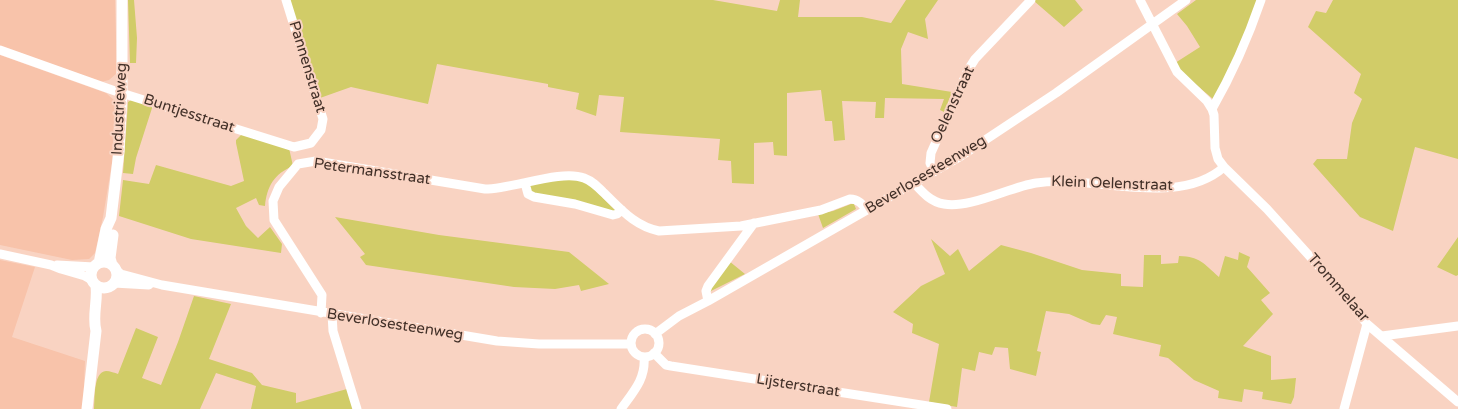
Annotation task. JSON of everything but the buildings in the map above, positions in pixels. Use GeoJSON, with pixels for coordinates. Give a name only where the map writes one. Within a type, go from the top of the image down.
{"type":"FeatureCollection","features":[{"type":"Feature","properties":{"kind":"main road","name":"Industrieweg"},"geometry":{"type":"LineString","coordinates":[[86,409],[96,331],[111,286],[117,277],[110,258],[113,231],[111,218],[119,152],[122,92],[122,0]]}},
{"type":"Feature","properties":{"kind":"main road","name":"Industrieweg"},"geometry":{"type":"LineString","coordinates":[[96,331],[94,322],[96,301],[91,273],[96,265],[111,218]]}},
{"type":"Feature","properties":{"kind":"main road"},"geometry":{"type":"LineString","coordinates":[[96,265],[106,262],[114,268]]}},
{"type":"Feature","properties":{"kind":"main road"},"geometry":{"type":"LineString","coordinates":[[94,283],[104,288],[111,286]]}},
{"type":"Feature","properties":{"kind":"street","name":"Pannenstraat"},"geometry":{"type":"LineString","coordinates":[[286,0],[323,119],[321,130],[311,143]]}},
{"type":"Feature","properties":{"kind":"street","name":"Oelenstraat"},"geometry":{"type":"LineString","coordinates":[[934,172],[930,163],[931,153],[968,70],[1031,0]]}},
{"type":"Feature","properties":{"kind":"street"},"geometry":{"type":"LineString","coordinates":[[1140,0],[1177,72],[1208,101],[1214,115],[1215,148],[1218,159],[1224,167]]}},
{"type":"Feature","properties":{"kind":"street","name":"Beverlosesteenweg"},"geometry":{"type":"LineString","coordinates":[[114,268],[121,274],[162,285],[510,342],[539,344],[631,344],[635,334],[642,330],[648,330],[655,334],[679,316],[934,172],[1009,125],[1186,0]]}},
{"type":"Feature","properties":{"kind":"street"},"geometry":{"type":"LineString","coordinates":[[1212,109],[1231,75],[1262,0]]}},
{"type":"Feature","properties":{"kind":"street","name":"Buntjesstraat"},"geometry":{"type":"LineString","coordinates":[[0,50],[122,92],[294,147]]}},
{"type":"Feature","properties":{"kind":"street"},"geometry":{"type":"LineString","coordinates":[[298,164],[294,147],[311,143],[316,161]]}},
{"type":"Feature","properties":{"kind":"street","name":"Petermansstraat"},"geometry":{"type":"LineString","coordinates":[[321,312],[322,295],[274,220],[273,201],[275,194],[298,164],[316,161],[485,189],[497,189],[562,176],[578,176],[596,185],[634,221],[659,231],[741,226],[821,210],[850,199],[858,201],[867,210]]}},
{"type":"Feature","properties":{"kind":"street","name":"Klein Oelenstraat"},"geometry":{"type":"LineString","coordinates":[[914,183],[928,198],[946,205],[970,202],[1031,184],[1048,181],[1133,188],[1184,187],[1200,183],[1218,173],[1224,167]]}},
{"type":"Feature","properties":{"kind":"street","name":"Trommelaar"},"geometry":{"type":"LineString","coordinates":[[1224,167],[1268,209],[1367,324],[1458,402]]}},
{"type":"Feature","properties":{"kind":"street"},"geometry":{"type":"LineString","coordinates":[[525,183],[528,194],[534,197],[575,204],[613,215],[622,210]]}},
{"type":"Feature","properties":{"kind":"street"},"geometry":{"type":"LineString","coordinates":[[708,301],[706,292],[708,286],[754,223]]}},
{"type":"Feature","properties":{"kind":"street"},"geometry":{"type":"LineString","coordinates":[[0,254],[51,265],[96,265]]}},
{"type":"Feature","properties":{"kind":"street"},"geometry":{"type":"LineString","coordinates":[[51,265],[61,270],[85,276],[94,283]]}},
{"type":"Feature","properties":{"kind":"street","name":"Beverlosesteenweg"},"geometry":{"type":"LineString","coordinates":[[111,286],[162,285]]}},
{"type":"Feature","properties":{"kind":"street"},"geometry":{"type":"LineString","coordinates":[[332,314],[333,331],[356,409]]}},
{"type":"Feature","properties":{"kind":"street"},"geometry":{"type":"LineString","coordinates":[[1344,409],[1367,324]]}},
{"type":"Feature","properties":{"kind":"street"},"geometry":{"type":"LineString","coordinates":[[1382,336],[1458,326]]}},
{"type":"Feature","properties":{"kind":"street"},"geometry":{"type":"LineString","coordinates":[[631,344],[634,352],[640,356],[644,357],[654,353],[659,341],[655,334]]}},
{"type":"Feature","properties":{"kind":"street","name":"Lijsterstraat"},"geometry":{"type":"LineString","coordinates":[[654,353],[666,365],[671,366],[947,409]]}},
{"type":"Feature","properties":{"kind":"street"},"geometry":{"type":"LineString","coordinates":[[621,409],[643,375],[644,357]]}},
{"type":"Feature","properties":{"kind":"shaded area"},"geometry":{"type":"Polygon","coordinates":[[[0,0],[115,0],[117,73],[109,80],[101,82],[0,46],[0,0]]]}},
{"type":"Feature","properties":{"kind":"shaded area"},"geometry":{"type":"Polygon","coordinates":[[[128,0],[134,0],[137,38],[136,63],[130,63],[128,0]]]}},
{"type":"Feature","properties":{"kind":"shaded area"},"geometry":{"type":"Polygon","coordinates":[[[290,0],[713,0],[777,11],[780,0],[800,0],[798,17],[862,17],[891,23],[906,0],[938,0],[925,19],[928,39],[908,32],[901,49],[902,84],[952,92],[944,112],[940,110],[944,99],[885,98],[884,118],[875,118],[876,102],[842,101],[845,140],[834,141],[832,121],[825,121],[821,90],[787,93],[787,156],[774,155],[773,142],[754,143],[754,184],[732,183],[731,161],[718,160],[720,139],[620,132],[624,97],[599,95],[596,116],[576,109],[579,93],[548,87],[548,84],[437,64],[428,104],[351,87],[320,98],[290,0]]]}},
{"type":"Feature","properties":{"kind":"shaded area"},"geometry":{"type":"Polygon","coordinates":[[[1035,0],[1075,0],[1083,10],[1064,27],[1035,0]]]}},
{"type":"Feature","properties":{"kind":"shaded area"},"geometry":{"type":"Polygon","coordinates":[[[1196,0],[1258,0],[1249,25],[1213,99],[1180,71],[1175,63],[1200,47],[1177,14],[1196,0]]]}},
{"type":"Feature","properties":{"kind":"shaded area"},"geometry":{"type":"Polygon","coordinates":[[[1333,0],[1458,0],[1458,159],[1415,147],[1393,231],[1360,217],[1313,164],[1317,159],[1347,159],[1352,123],[1362,99],[1354,93],[1361,74],[1308,27],[1316,11],[1326,13],[1333,0]]]}},
{"type":"Feature","properties":{"kind":"shaded area"},"geometry":{"type":"Polygon","coordinates":[[[0,55],[106,93],[115,101],[112,163],[95,253],[89,259],[72,260],[0,245],[0,55]]]}},
{"type":"Feature","properties":{"kind":"shaded area"},"geometry":{"type":"Polygon","coordinates":[[[131,100],[153,105],[136,158],[133,174],[123,173],[128,102],[131,100]]]}},
{"type":"Feature","properties":{"kind":"shaded area"},"geometry":{"type":"Polygon","coordinates":[[[243,133],[289,148],[293,166],[276,177],[268,192],[265,206],[259,205],[256,198],[236,208],[246,226],[258,238],[270,227],[282,244],[281,253],[191,239],[119,216],[123,180],[149,184],[156,165],[231,186],[244,181],[236,143],[236,140],[243,133]]]}},
{"type":"Feature","properties":{"kind":"shaded area"},"geometry":{"type":"Polygon","coordinates":[[[562,178],[587,182],[617,212],[533,195],[529,187],[562,178]]]}},
{"type":"Feature","properties":{"kind":"shaded area"},"geometry":{"type":"Polygon","coordinates":[[[854,204],[856,209],[823,228],[818,214],[854,204]]]}},
{"type":"Feature","properties":{"kind":"shaded area"},"geometry":{"type":"Polygon","coordinates":[[[335,217],[439,235],[569,252],[609,284],[581,291],[579,285],[555,289],[514,287],[366,265],[360,257],[365,254],[335,217]]]}},
{"type":"Feature","properties":{"kind":"shaded area"},"geometry":{"type":"Polygon","coordinates":[[[1458,237],[1458,275],[1456,276],[1437,267],[1458,237]]]}},
{"type":"Feature","properties":{"kind":"shaded area"},"geometry":{"type":"Polygon","coordinates":[[[931,239],[950,256],[958,249],[969,271],[1001,245],[1082,270],[1121,274],[1121,286],[1143,287],[1144,255],[1161,255],[1161,264],[1178,263],[1179,256],[1197,259],[1219,277],[1225,256],[1238,260],[1239,252],[1250,257],[1247,267],[1270,293],[1261,300],[1273,314],[1243,346],[1271,356],[1271,380],[1296,378],[1294,397],[1291,404],[1262,399],[1263,392],[1244,389],[1242,402],[1218,398],[1219,391],[1194,380],[1168,358],[1159,356],[1161,345],[1113,334],[1117,317],[1106,315],[1100,325],[1092,324],[1069,314],[1046,311],[1037,351],[1041,352],[1036,376],[1010,369],[1008,348],[995,347],[992,355],[979,352],[975,371],[962,368],[957,407],[929,402],[939,344],[912,333],[913,324],[893,312],[921,286],[945,274],[931,239]]]}},
{"type":"Feature","properties":{"kind":"shaded area"},"geometry":{"type":"Polygon","coordinates":[[[0,260],[35,267],[12,337],[85,361],[83,409],[0,409],[0,260]]]}},
{"type":"Feature","properties":{"kind":"shaded area"},"geometry":{"type":"Polygon","coordinates":[[[729,261],[745,274],[709,292],[729,261]]]}},
{"type":"Feature","properties":{"kind":"shaded area"},"geometry":{"type":"Polygon","coordinates":[[[194,296],[231,304],[209,359],[252,373],[262,385],[296,393],[296,403],[347,389],[353,409],[251,409],[256,386],[216,373],[200,409],[94,409],[95,387],[99,376],[106,371],[118,374],[136,328],[158,337],[142,378],[161,385],[194,296]]]}}]}
